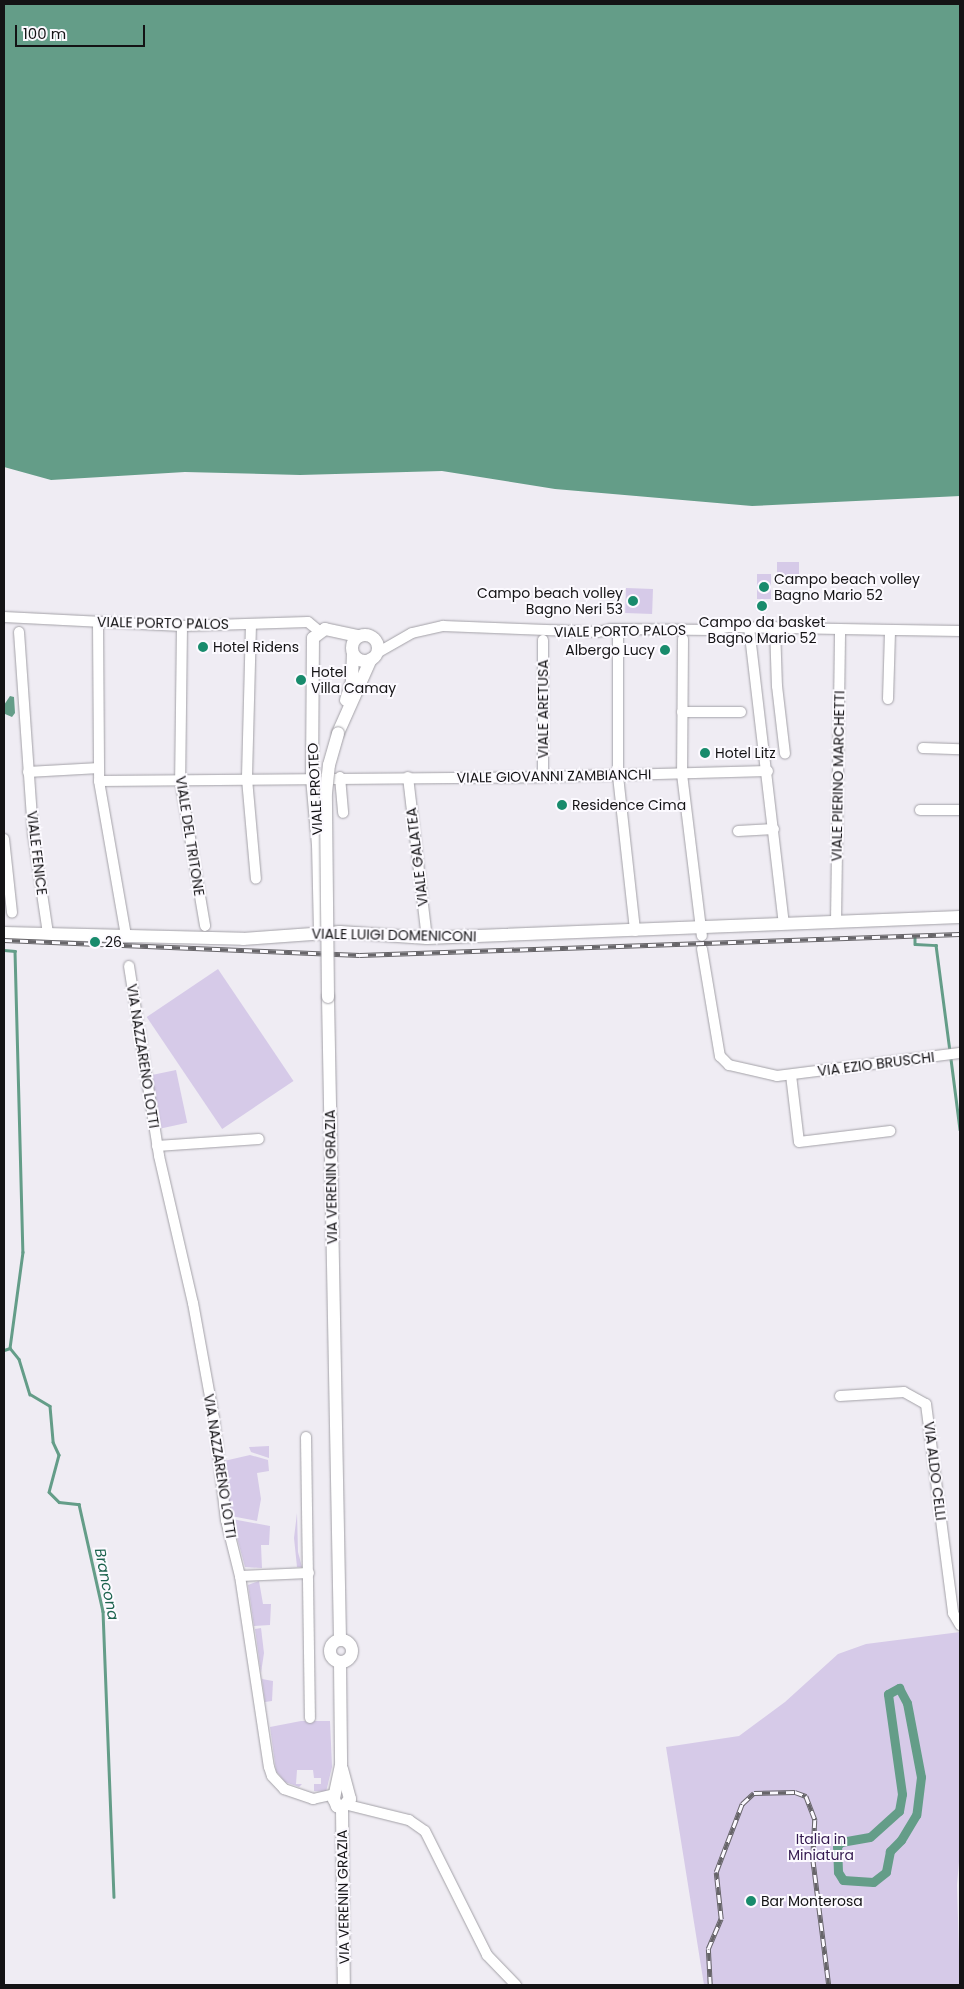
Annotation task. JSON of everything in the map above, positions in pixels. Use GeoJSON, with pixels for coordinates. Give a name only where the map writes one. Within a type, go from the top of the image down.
{"type":"FeatureCollection","features":[{"type":"Feature","properties":{"kind":"street","name":"VIALE PORTO PALOS"},"geometry":{"type":"LineString","coordinates":[[4,617],[182,626],[308,622],[325,631]]}},
{"type":"Feature","properties":{"kind":"street"},"geometry":{"type":"LineString","coordinates":[[98,622],[99,781],[126,935]]}},
{"type":"Feature","properties":{"kind":"street"},"geometry":{"type":"LineString","coordinates":[[251,624],[248,779],[256,879]]}},
{"type":"Feature","properties":{"kind":"street","name":"VIALE DEL TRITONE"},"geometry":{"type":"LineString","coordinates":[[182,626],[180,779],[205,926]]}},
{"type":"Feature","properties":{"kind":"street","name":"VIALE PORTO PALOS"},"geometry":{"type":"LineString","coordinates":[[374,656],[412,632],[432,627],[570,632],[618,629],[713,630],[749,627],[960,631]]}},
{"type":"Feature","properties":{"kind":"street"},"geometry":{"type":"LineString","coordinates":[[749,627],[768,771],[784,924]]}},
{"type":"Feature","properties":{"kind":"street"},"geometry":{"type":"LineString","coordinates":[[775,627],[777,686],[785,754]]}},
{"type":"Feature","properties":{"kind":"street"},"geometry":{"type":"LineString","coordinates":[[618,629],[618,776],[635,931]]}},
{"type":"Feature","properties":{"kind":"street","name":"VIALE PIERINO MARCHETTI"},"geometry":{"type":"LineString","coordinates":[[836,922],[840,630]]}},
{"type":"Feature","properties":{"kind":"street"},"geometry":{"type":"LineString","coordinates":[[888,700],[890,630]]}},
{"type":"Feature","properties":{"kind":"street"},"geometry":{"type":"LineString","coordinates":[[325,631],[359,636],[367,634],[374,638],[378,645],[374,656],[363,661],[325,631]]}},
{"type":"Feature","properties":{"kind":"street","name":"VIALE PROTEO"},"geometry":{"type":"LineString","coordinates":[[320,932],[318,845],[312,778],[314,638],[325,631]]}},
{"type":"Feature","properties":{"kind":"street","name":"VIALE FENICE"},"geometry":{"type":"LineString","coordinates":[[19,632],[28,772],[48,933]]}},
{"type":"Feature","properties":{"kind":"street"},"geometry":{"type":"LineString","coordinates":[[352,652],[353,642],[359,636]]}},
{"type":"Feature","properties":{"kind":"street"},"geometry":{"type":"LineString","coordinates":[[683,639],[682,774],[701,931]]}},
{"type":"Feature","properties":{"kind":"street","name":"VIALE ARETUSA"},"geometry":{"type":"LineString","coordinates":[[543,640],[543,777]]}},
{"type":"Feature","properties":{"kind":"street","name":"VIA VERENIN GRAZIA"},"geometry":{"type":"LineString","coordinates":[[344,1985],[340,1803],[340,1662],[348,1660],[353,1652],[349,1643],[340,1639],[326,793],[329,765],[352,681],[352,652]]}},
{"type":"Feature","properties":{"kind":"street","name":"VIA VERENIN GRAZIA"},"geometry":{"type":"LineString","coordinates":[[343,716],[374,656]]}},
{"type":"Feature","properties":{"kind":"street"},"geometry":{"type":"LineString","coordinates":[[682,712],[741,712]]}},
{"type":"Feature","properties":{"kind":"street"},"geometry":{"type":"LineString","coordinates":[[923,748],[960,749]]}},
{"type":"Feature","properties":{"kind":"street"},"geometry":{"type":"LineString","coordinates":[[28,772],[99,768]]}},
{"type":"Feature","properties":{"kind":"street","name":"VIALE GIOVANNI ZAMBIANCHI"},"geometry":{"type":"LineString","coordinates":[[99,781],[408,776],[618,776],[768,771]]}},
{"type":"Feature","properties":{"kind":"street","name":"VIALE GALATEA"},"geometry":{"type":"LineString","coordinates":[[408,776],[426,938]]}},
{"type":"Feature","properties":{"kind":"street"},"geometry":{"type":"LineString","coordinates":[[340,777],[343,813]]}},
{"type":"Feature","properties":{"kind":"street"},"geometry":{"type":"LineString","coordinates":[[920,810],[960,810]]}},
{"type":"Feature","properties":{"kind":"street"},"geometry":{"type":"LineString","coordinates":[[738,831],[774,829]]}},
{"type":"Feature","properties":{"kind":"street"},"geometry":{"type":"LineString","coordinates":[[4,839],[12,913]]}},
{"type":"Feature","properties":{"kind":"street","name":"VIALE LUIGI DOMENICONI"},"geometry":{"type":"LineString","coordinates":[[4,933],[243,939],[320,932],[426,938],[635,931],[701,931],[784,924],[960,917]]}},
{"type":"Feature","properties":{"kind":"street","name":"VIA EZIO BRUSCHI"},"geometry":{"type":"LineString","coordinates":[[702,949],[719,1051],[728,1065],[761,1074],[791,1075],[960,1053]]}},
{"type":"Feature","properties":{"kind":"street","name":"VIA NAZZARENO LOTTI"},"geometry":{"type":"LineString","coordinates":[[129,966],[157,1146],[193,1303],[214,1418],[226,1520],[240,1576],[269,1767],[278,1784],[313,1799],[340,1803],[409,1820],[425,1831],[487,1955],[516,1985]]}},
{"type":"Feature","properties":{"kind":"street"},"geometry":{"type":"LineString","coordinates":[[791,1075],[799,1142],[890,1131]]}},
{"type":"Feature","properties":{"kind":"street","name":"VIA NAZZARENO LOTTI"},"geometry":{"type":"LineString","coordinates":[[157,1146],[259,1139]]}},
{"type":"Feature","properties":{"kind":"street","name":"VIA ALDO CELLI"},"geometry":{"type":"LineString","coordinates":[[840,1396],[904,1392],[926,1404],[954,1613],[960,1625]]}},
{"type":"Feature","properties":{"kind":"street"},"geometry":{"type":"LineString","coordinates":[[306,1437],[310,1718]]}},
{"type":"Feature","properties":{"kind":"street"},"geometry":{"type":"LineString","coordinates":[[240,1576],[309,1573]]}},
{"type":"Feature","properties":{"kind":"street","name":"VIA VERENIN GRAZIA"},"geometry":{"type":"LineString","coordinates":[[340,1803],[350,1799],[341,1765]]}},
{"type":"Feature","properties":{"kind":"green space"},"geometry":{"type":"Polygon","coordinates":[[[777,562],[799,562],[799,576],[777,576],[777,562]]]}},
{"type":"Feature","properties":{"kind":"green space","name":"Campo beach volley Bagno Mario 52"},"geometry":{"type":"Polygon","coordinates":[[[757,574],[771,574],[771,599],[757,599],[757,574]]]}},
{"type":"Feature","properties":{"kind":"green space"},"geometry":{"type":"Polygon","coordinates":[[[626,588],[653,589],[652,614],[625,613],[626,588]]]}},
{"type":"Feature","properties":{"kind":"green space","name":"Campo da basket Bagno Mario 52"},"geometry":{"type":"Polygon","coordinates":[[[759,599],[765,599],[769,606],[765,613],[759,613],[755,609],[755,603],[759,599]]]}},
{"type":"Feature","properties":{"kind":"green space"},"geometry":{"type":"Polygon","coordinates":[[[218,969],[293,1081],[222,1129],[147,1017],[218,969]]]}},
{"type":"Feature","properties":{"kind":"green space"},"geometry":{"type":"Polygon","coordinates":[[[176,1070],[187,1123],[161,1128],[150,1076],[176,1070]]]}},
{"type":"Feature","properties":{"kind":"green space"},"geometry":{"type":"Polygon","coordinates":[[[269,1446],[269,1458],[251,1452],[249,1447],[269,1446]]]}},
{"type":"Feature","properties":{"kind":"green space"},"geometry":{"type":"Polygon","coordinates":[[[250,1455],[268,1460],[269,1471],[257,1473],[261,1499],[257,1521],[231,1516],[224,1461],[250,1455]]]}},
{"type":"Feature","properties":{"kind":"green space"},"geometry":{"type":"Polygon","coordinates":[[[297,1513],[298,1552],[302,1567],[297,1567],[294,1538],[297,1513]]]}},
{"type":"Feature","properties":{"kind":"green space"},"geometry":{"type":"Polygon","coordinates":[[[232,1519],[270,1526],[269,1545],[261,1545],[262,1568],[245,1567],[232,1519]]]}},
{"type":"Feature","properties":{"kind":"green space"},"geometry":{"type":"Polygon","coordinates":[[[259,1581],[263,1604],[271,1604],[270,1625],[254,1626],[248,1585],[259,1581]]]}},
{"type":"Feature","properties":{"kind":"green space"},"geometry":{"type":"Polygon","coordinates":[[[261,1628],[264,1653],[261,1673],[255,1629],[261,1628]]]}},
{"type":"Feature","properties":{"kind":"green space","name":"Italia in Miniatura"},"geometry":{"type":"Polygon","coordinates":[[[960,1632],[960,1850],[957,1885],[960,1985],[704,1985],[666,1747],[739,1736],[785,1702],[838,1654],[866,1644],[960,1632]]]}},
{"type":"Feature","properties":{"kind":"green space"},"geometry":{"type":"Polygon","coordinates":[[[262,1679],[273,1681],[272,1701],[265,1702],[262,1679]]]}},
{"type":"Feature","properties":{"kind":"green space"},"geometry":{"type":"Polygon","coordinates":[[[301,1721],[330,1721],[332,1767],[326,1792],[314,1791],[314,1784],[321,1784],[321,1778],[314,1778],[313,1770],[297,1770],[296,1784],[302,1784],[299,1787],[285,1782],[276,1771],[270,1727],[301,1721]]]}},
{"type":"Feature","properties":{"kind":"shaded area"},"geometry":{"type":"Polygon","coordinates":[[[4,4],[960,4],[960,496],[752,506],[555,489],[442,471],[300,475],[185,472],[51,480],[4,467],[4,4]]]}},
{"type":"Feature","properties":{"kind":"shaded area"},"geometry":{"type":"Polygon","coordinates":[[[10,696],[14,697],[15,713],[12,717],[5,714],[4,705],[10,696]]]}},
{"type":"Feature","properties":{"kind":"waterway"},"geometry":{"type":"LineString","coordinates":[[915,937],[915,944],[936,945],[950,1051]]}},
{"type":"Feature","properties":{"kind":"waterway","name":"Brancona"},"geometry":{"type":"LineString","coordinates":[[4,950],[15,951],[23,1252],[10,1348]]}},
{"type":"Feature","properties":{"kind":"waterway"},"geometry":{"type":"LineString","coordinates":[[951,1059],[960,1129]]}},
{"type":"Feature","properties":{"kind":"waterway","name":"Brancona"},"geometry":{"type":"LineString","coordinates":[[10,1348],[19,1359],[30,1394],[50,1406],[53,1442],[59,1455],[49,1492],[59,1502],[79,1504],[103,1611],[114,1897]]}},
{"type":"Feature","properties":{"kind":"waterway","name":"Brancona"},"geometry":{"type":"LineString","coordinates":[[4,1350],[10,1348]]}},
{"type":"Feature","properties":{"kind":"waterway"},"geometry":{"type":"LineString","coordinates":[[899,1688],[907,1703],[921,1777],[916,1815],[901,1840],[890,1851],[886,1872],[873,1882],[843,1880],[838,1872],[837,1846],[841,1842],[870,1837],[899,1811],[902,1794],[888,1694],[899,1688]]}},
{"type":"Feature","properties":{"kind":"railway"},"geometry":{"type":"LineString","coordinates":[[4,940],[360,955],[960,934]]}},
{"type":"Feature","properties":{"kind":"railway"},"geometry":{"type":"LineString","coordinates":[[710,1985],[708,1949],[721,1919],[716,1872],[742,1804],[754,1793],[795,1792],[806,1796],[815,1820],[813,1859],[829,1985]]}},
{"type":"Feature","properties":{"kind":"place","name":"Campo beach volley Bagno Mario 52"},"geometry":{"type":"Point","coordinates":[764,587]}},
{"type":"Feature","properties":{"kind":"place","name":"Campo beach volley Bagno Neri 53"},"geometry":{"type":"Point","coordinates":[633,601]}},
{"type":"Feature","properties":{"kind":"place","name":"Campo da basket Bagno Mario 52"},"geometry":{"type":"Point","coordinates":[762,606]}},
{"type":"Feature","properties":{"kind":"place","name":"Hotel Ridens"},"geometry":{"type":"Point","coordinates":[203,647]}},
{"type":"Feature","properties":{"kind":"place","name":"Albergo Lucy"},"geometry":{"type":"Point","coordinates":[665,650]}},
{"type":"Feature","properties":{"kind":"place","name":"Hotel Villa Camay"},"geometry":{"type":"Point","coordinates":[301,680]}},
{"type":"Feature","properties":{"kind":"place","name":"Hotel Litz"},"geometry":{"type":"Point","coordinates":[705,753]}},
{"type":"Feature","properties":{"kind":"place","name":"Residence Cima"},"geometry":{"type":"Point","coordinates":[562,805]}},
{"type":"Feature","properties":{"kind":"place","name":"26"},"geometry":{"type":"Point","coordinates":[95,942]}},
{"type":"Feature","properties":{"kind":"place","name":"Bar Monterosa"},"geometry":{"type":"Point","coordinates":[751,1901]}}]}
